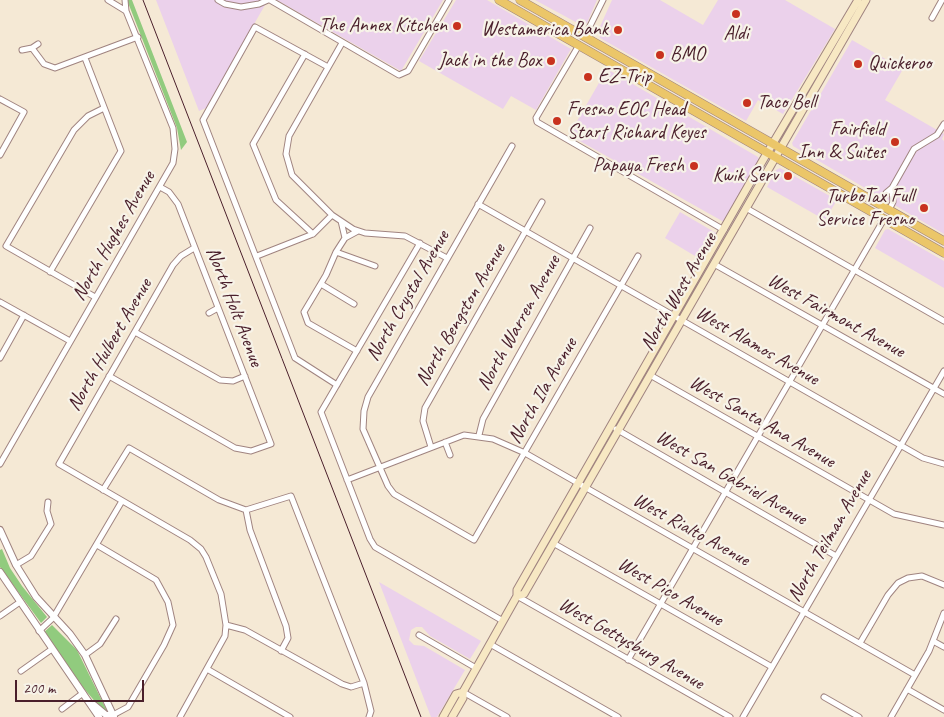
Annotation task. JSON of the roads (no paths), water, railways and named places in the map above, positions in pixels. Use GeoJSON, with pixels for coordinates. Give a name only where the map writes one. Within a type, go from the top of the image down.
{"type":"FeatureCollection","features":[{"type":"Feature","properties":{"kind":"main road"},"geometry":{"type":"LineString","coordinates":[[499,0],[944,253]]}},
{"type":"Feature","properties":{"kind":"main road"},"geometry":{"type":"LineString","coordinates":[[520,0],[944,241]]}},
{"type":"Feature","properties":{"kind":"main road","name":"North West Avenue"},"geometry":{"type":"LineString","coordinates":[[614,429],[650,375],[724,230],[858,0]]}},
{"type":"Feature","properties":{"kind":"main road","name":"North West Avenue"},"geometry":{"type":"LineString","coordinates":[[452,717],[463,698],[463,692],[517,596],[517,590],[581,485],[678,318],[714,264],[860,12],[865,0]]}},
{"type":"Feature","properties":{"kind":"main road"},"geometry":{"type":"LineString","coordinates":[[552,30],[559,27],[578,38],[585,36]]}},
{"type":"Feature","properties":{"kind":"main road"},"geometry":{"type":"LineString","coordinates":[[823,76],[823,69],[835,46],[834,40]]}},
{"type":"Feature","properties":{"kind":"main road"},"geometry":{"type":"LineString","coordinates":[[579,45],[586,43],[612,58],[619,56]]}},
{"type":"Feature","properties":{"kind":"main road"},"geometry":{"type":"LineString","coordinates":[[629,73],[634,71],[659,85],[674,87]]}},
{"type":"Feature","properties":{"kind":"main road"},"geometry":{"type":"LineString","coordinates":[[682,104],[689,102],[698,105],[702,103]]}},
{"type":"Feature","properties":{"kind":"main road"},"geometry":{"type":"LineString","coordinates":[[838,193],[858,198],[884,212],[889,210]]}},
{"type":"Feature","properties":{"kind":"main road"},"geometry":{"type":"LineString","coordinates":[[884,219],[891,218],[913,229],[926,231]]}},
{"type":"Feature","properties":{"kind":"main road"},"geometry":{"type":"LineString","coordinates":[[706,277],[708,268],[725,237],[724,230]]}},
{"type":"Feature","properties":{"kind":"main road","name":"North West Avenue"},"geometry":{"type":"LineString","coordinates":[[517,596],[524,594],[553,543],[581,485]]}},
{"type":"Feature","properties":{"kind":"main road","name":"North West Avenue"},"geometry":{"type":"LineString","coordinates":[[446,715],[456,694],[463,692]]}},
{"type":"Feature","properties":{"kind":"street"},"geometry":{"type":"LineString","coordinates":[[108,0],[126,11]]}},
{"type":"Feature","properties":{"kind":"street"},"geometry":{"type":"LineString","coordinates":[[125,0],[126,11]]}},
{"type":"Feature","properties":{"kind":"street"},"geometry":{"type":"LineString","coordinates":[[218,0],[225,4],[241,6],[259,4],[269,0],[342,43],[402,75],[408,70],[449,0]]}},
{"type":"Feature","properties":{"kind":"street"},"geometry":{"type":"LineString","coordinates":[[585,36],[602,0]]}},
{"type":"Feature","properties":{"kind":"street"},"geometry":{"type":"LineString","coordinates":[[932,18],[942,0]]}},
{"type":"Feature","properties":{"kind":"street","name":"North Hughes Avenue"},"geometry":{"type":"LineString","coordinates":[[0,464],[173,162],[175,135],[138,37],[126,11]]}},
{"type":"Feature","properties":{"kind":"street"},"geometry":{"type":"LineString","coordinates":[[328,67],[255,26],[204,117],[295,358],[338,385]]}},
{"type":"Feature","properties":{"kind":"street"},"geometry":{"type":"LineString","coordinates":[[32,48],[44,64],[55,68],[138,37]]}},
{"type":"Feature","properties":{"kind":"street"},"geometry":{"type":"LineString","coordinates":[[342,43],[289,136],[286,154],[292,175],[332,215],[358,231],[405,236],[446,258]]}},
{"type":"Feature","properties":{"kind":"street"},"geometry":{"type":"LineString","coordinates":[[22,50],[32,48],[38,44]]}},
{"type":"Feature","properties":{"kind":"street"},"geometry":{"type":"LineString","coordinates":[[579,45],[536,118],[537,122],[724,230]]}},
{"type":"Feature","properties":{"kind":"street"},"geometry":{"type":"LineString","coordinates":[[305,54],[254,144],[276,200],[313,234]]}},
{"type":"Feature","properties":{"kind":"street"},"geometry":{"type":"LineString","coordinates":[[50,272],[121,150],[85,58]]}},
{"type":"Feature","properties":{"kind":"street"},"geometry":{"type":"LineString","coordinates":[[0,99],[24,112],[0,155]]}},
{"type":"Feature","properties":{"kind":"street"},"geometry":{"type":"LineString","coordinates":[[96,297],[6,246],[74,130],[88,116],[104,108]]}},
{"type":"Feature","properties":{"kind":"street"},"geometry":{"type":"LineString","coordinates":[[880,204],[886,193],[892,188],[914,149],[937,134],[944,124]]}},
{"type":"Feature","properties":{"kind":"street","name":"North Crystal Avenue"},"geometry":{"type":"LineString","coordinates":[[380,467],[364,429],[364,411],[368,397],[446,258],[512,146]]}},
{"type":"Feature","properties":{"kind":"street","name":"North Holt Avenue"},"geometry":{"type":"LineString","coordinates":[[109,376],[235,448],[251,451],[272,444],[178,204],[169,192],[160,187]]}},
{"type":"Feature","properties":{"kind":"street"},"geometry":{"type":"LineString","coordinates":[[889,210],[893,202],[892,188]]}},
{"type":"Feature","properties":{"kind":"street","name":"North Bengston Avenue"},"geometry":{"type":"LineString","coordinates":[[431,447],[423,421],[425,408],[542,202]]}},
{"type":"Feature","properties":{"kind":"street","name":"West Alamos Avenue"},"geometry":{"type":"LineString","coordinates":[[478,204],[923,458],[944,464]]}},
{"type":"Feature","properties":{"kind":"street"},"geometry":{"type":"LineString","coordinates":[[746,208],[944,321]]}},
{"type":"Feature","properties":{"kind":"street"},"geometry":{"type":"LineString","coordinates":[[257,256],[313,234],[332,215]]}},
{"type":"Feature","properties":{"kind":"street"},"geometry":{"type":"LineString","coordinates":[[628,660],[884,219]]}},
{"type":"Feature","properties":{"kind":"street"},"geometry":{"type":"LineString","coordinates":[[341,220],[345,238]]}},
{"type":"Feature","properties":{"kind":"street","name":"North Warren Avenue"},"geometry":{"type":"LineString","coordinates":[[479,435],[482,420],[590,228]]}},
{"type":"Feature","properties":{"kind":"street"},"geometry":{"type":"LineString","coordinates":[[357,351],[305,320],[304,312],[345,238],[358,231]]}},
{"type":"Feature","properties":{"kind":"street"},"geometry":{"type":"LineString","coordinates":[[420,243],[321,412],[370,539],[375,547],[503,621]]}},
{"type":"Feature","properties":{"kind":"street","name":"North Hulbert Avenue"},"geometry":{"type":"LineString","coordinates":[[102,490],[59,464],[175,262],[184,253],[194,248]]}},
{"type":"Feature","properties":{"kind":"street"},"geometry":{"type":"LineString","coordinates":[[336,252],[375,266]]}},
{"type":"Feature","properties":{"kind":"street","name":"North Ila Avenue"},"geometry":{"type":"LineString","coordinates":[[380,467],[388,486],[401,500],[474,540],[638,256]]}},
{"type":"Feature","properties":{"kind":"street","name":"West Fairmont Avenue"},"geometry":{"type":"LineString","coordinates":[[714,264],[944,394]]}},
{"type":"Feature","properties":{"kind":"street"},"geometry":{"type":"LineString","coordinates":[[321,284],[354,304]]}},
{"type":"Feature","properties":{"kind":"street"},"geometry":{"type":"LineString","coordinates":[[0,302],[70,341]]}},
{"type":"Feature","properties":{"kind":"street"},"geometry":{"type":"LineString","coordinates":[[209,313],[218,308]]}},
{"type":"Feature","properties":{"kind":"street"},"geometry":{"type":"LineString","coordinates":[[0,358],[24,315]]}},
{"type":"Feature","properties":{"kind":"street"},"geometry":{"type":"LineString","coordinates":[[135,332],[220,380],[232,381],[245,376]]}},
{"type":"Feature","properties":{"kind":"street","name":"North Teilman Avenue"},"geometry":{"type":"LineString","coordinates":[[743,717],[944,371]]}},
{"type":"Feature","properties":{"kind":"street","name":"West Santa Ana Avenue"},"geometry":{"type":"LineString","coordinates":[[650,375],[900,516],[944,526]]}},
{"type":"Feature","properties":{"kind":"street","name":"West San Gabriel Avenue"},"geometry":{"type":"LineString","coordinates":[[614,429],[836,556]]}},
{"type":"Feature","properties":{"kind":"street","name":"West Rialto Avenue"},"geometry":{"type":"LineString","coordinates":[[347,480],[464,435],[479,435],[493,438],[525,453],[916,675]]}},
{"type":"Feature","properties":{"kind":"street"},"geometry":{"type":"LineString","coordinates":[[445,442],[450,456]]}},
{"type":"Feature","properties":{"kind":"street"},"geometry":{"type":"LineString","coordinates":[[181,716],[221,647],[226,626],[220,594],[201,549],[186,537],[102,490],[129,448],[218,500],[246,510],[291,496],[364,683],[371,711],[369,717]]}},
{"type":"Feature","properties":{"kind":"street"},"geometry":{"type":"LineString","coordinates":[[39,631],[53,618],[122,501]]}},
{"type":"Feature","properties":{"kind":"street"},"geometry":{"type":"LineString","coordinates":[[16,565],[26,560],[35,552],[51,524],[47,511],[48,502]]}},
{"type":"Feature","properties":{"kind":"street"},"geometry":{"type":"LineString","coordinates":[[246,510],[250,530],[286,626],[288,638],[281,651]]}},
{"type":"Feature","properties":{"kind":"street"},"geometry":{"type":"LineString","coordinates":[[0,530],[2,542],[36,597],[53,618],[70,634],[85,655],[113,716]]}},
{"type":"Feature","properties":{"kind":"street","name":"West Pico Avenue"},"geometry":{"type":"LineString","coordinates":[[553,543],[772,667]]}},
{"type":"Feature","properties":{"kind":"street"},"geometry":{"type":"LineString","coordinates":[[83,693],[106,715],[113,716],[128,706],[164,645],[173,625],[168,602],[156,580],[97,545]]}},
{"type":"Feature","properties":{"kind":"street"},"geometry":{"type":"LineString","coordinates":[[0,572],[99,717]]}},
{"type":"Feature","properties":{"kind":"street"},"geometry":{"type":"LineString","coordinates":[[860,643],[891,590],[908,578],[928,577],[944,585]]}},
{"type":"Feature","properties":{"kind":"street","name":"West Gettysburg Avenue"},"geometry":{"type":"LineString","coordinates":[[517,596],[730,717]]}},
{"type":"Feature","properties":{"kind":"street"},"geometry":{"type":"LineString","coordinates":[[0,616],[20,602]]}},
{"type":"Feature","properties":{"kind":"street"},"geometry":{"type":"LineString","coordinates":[[891,717],[916,675],[944,613]]}},
{"type":"Feature","properties":{"kind":"street"},"geometry":{"type":"LineString","coordinates":[[85,655],[100,644],[116,619]]}},
{"type":"Feature","properties":{"kind":"street"},"geometry":{"type":"LineString","coordinates":[[226,626],[241,628],[345,686],[353,687],[364,683]]}},
{"type":"Feature","properties":{"kind":"street"},"geometry":{"type":"LineString","coordinates":[[419,635],[476,668]]}},
{"type":"Feature","properties":{"kind":"street"},"geometry":{"type":"LineString","coordinates":[[933,641],[944,647]]}},
{"type":"Feature","properties":{"kind":"street"},"geometry":{"type":"LineString","coordinates":[[490,644],[618,717]]}},
{"type":"Feature","properties":{"kind":"street"},"geometry":{"type":"LineString","coordinates":[[21,671],[52,649]]}},
{"type":"Feature","properties":{"kind":"street"},"geometry":{"type":"LineString","coordinates":[[207,669],[290,717]]}},
{"type":"Feature","properties":{"kind":"street"},"geometry":{"type":"LineString","coordinates":[[907,689],[944,710]]}},
{"type":"Feature","properties":{"kind":"street"},"geometry":{"type":"LineString","coordinates":[[463,692],[507,717]]}},
{"type":"Feature","properties":{"kind":"street"},"geometry":{"type":"LineString","coordinates":[[62,709],[83,693]]}},
{"type":"Feature","properties":{"kind":"street"},"geometry":{"type":"LineString","coordinates":[[824,697],[859,717]]}},
{"type":"Feature","properties":{"kind":"street"},"geometry":{"type":"LineString","coordinates":[[491,717],[494,710]]}},
{"type":"Feature","properties":{"kind":"railway"},"geometry":{"type":"LineString","coordinates":[[143,0],[421,717]]}},
{"type":"Feature","properties":{"kind":"place","name":"Aldi"},"geometry":{"type":"Point","coordinates":[736,14]}},
{"type":"Feature","properties":{"kind":"place","name":"The Annex Kitchen"},"geometry":{"type":"Point","coordinates":[457,26]}},
{"type":"Feature","properties":{"kind":"place","name":"Westamerica Bank"},"geometry":{"type":"Point","coordinates":[618,30]}},
{"type":"Feature","properties":{"kind":"place","name":"BMO"},"geometry":{"type":"Point","coordinates":[660,55]}},
{"type":"Feature","properties":{"kind":"place","name":"Jack in the Box"},"geometry":{"type":"Point","coordinates":[551,61]}},
{"type":"Feature","properties":{"kind":"place","name":"Quickeroo"},"geometry":{"type":"Point","coordinates":[858,64]}},
{"type":"Feature","properties":{"kind":"place","name":"EZ-Trip"},"geometry":{"type":"Point","coordinates":[588,77]}},
{"type":"Feature","properties":{"kind":"place","name":"Taco Bell"},"geometry":{"type":"Point","coordinates":[747,103]}},
{"type":"Feature","properties":{"kind":"place","name":"Fresno EOC Head Start Richard Keyes"},"geometry":{"type":"Point","coordinates":[557,121]}},
{"type":"Feature","properties":{"kind":"place","name":"Fairfield Inn & Suites"},"geometry":{"type":"Point","coordinates":[895,142]}},
{"type":"Feature","properties":{"kind":"place","name":"Papaya Fresh"},"geometry":{"type":"Point","coordinates":[694,166]}},
{"type":"Feature","properties":{"kind":"place","name":"Kwik Serv"},"geometry":{"type":"Point","coordinates":[788,176]}},
{"type":"Feature","properties":{"kind":"place","name":"TurboTax Full Service Fresno"},"geometry":{"type":"Point","coordinates":[924,208]}}]}
